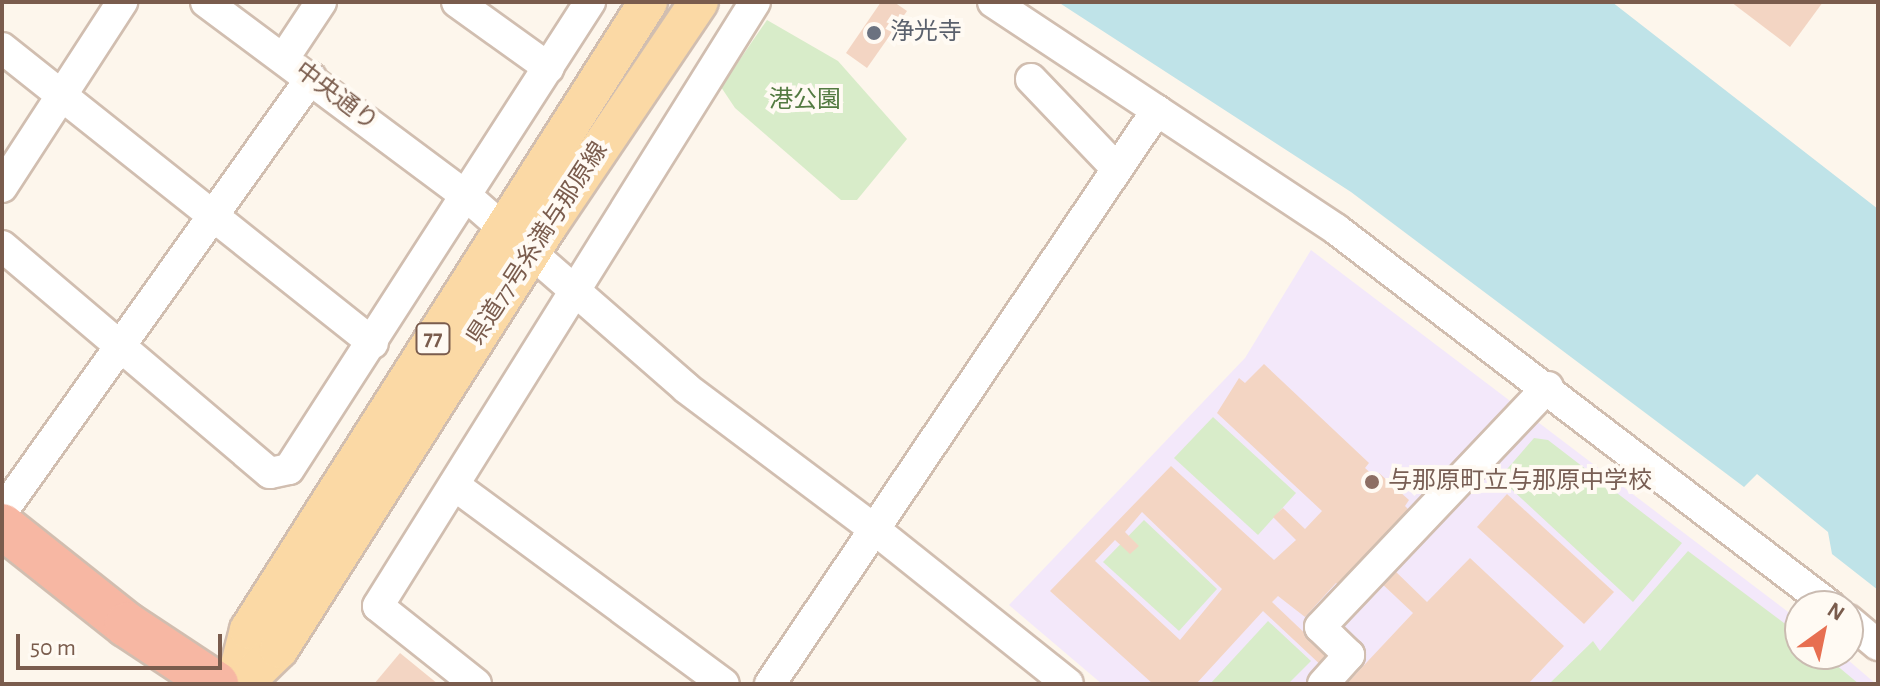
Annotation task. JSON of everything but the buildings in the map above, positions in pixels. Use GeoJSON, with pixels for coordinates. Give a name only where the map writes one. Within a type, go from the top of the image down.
{"type":"FeatureCollection","features":[{"type":"Feature","properties":{"kind":"highway"},"geometry":{"type":"LineString","coordinates":[[2,526],[127,625],[216,684]]}},
{"type":"Feature","properties":{"kind":"main road","name":"県道77号糸満与那原線"},"geometry":{"type":"LineString","coordinates":[[235,684],[249,630],[648,2]]}},
{"type":"Feature","properties":{"kind":"main road","name":"県道77号糸満与那原線"},"geometry":{"type":"LineString","coordinates":[[243,684],[279,649],[532,252],[699,2]]}},
{"type":"Feature","properties":{"kind":"street"},"geometry":{"type":"LineString","coordinates":[[2,187],[122,2]]}},
{"type":"Feature","properties":{"kind":"street","name":"中央通り"},"geometry":{"type":"LineString","coordinates":[[206,2],[464,194],[686,388],[874,529],[1068,684]]}},
{"type":"Feature","properties":{"kind":"street"},"geometry":{"type":"LineString","coordinates":[[284,58],[321,2]]}},
{"type":"Feature","properties":{"kind":"street"},"geometry":{"type":"LineString","coordinates":[[457,2],[549,68]]}},
{"type":"Feature","properties":{"kind":"street"},"geometry":{"type":"LineString","coordinates":[[2,246],[270,473],[289,469],[590,2]]}},
{"type":"Feature","properties":{"kind":"street"},"geometry":{"type":"LineString","coordinates":[[476,684],[378,606],[755,2]]}},
{"type":"Feature","properties":{"kind":"street"},"geometry":{"type":"LineString","coordinates":[[993,2],[1337,230],[1548,387],[1809,590]]}},
{"type":"Feature","properties":{"kind":"street"},"geometry":{"type":"LineString","coordinates":[[2,48],[63,93],[373,343]]}},
{"type":"Feature","properties":{"kind":"street"},"geometry":{"type":"LineString","coordinates":[[2,512],[311,78]]}},
{"type":"Feature","properties":{"kind":"street"},"geometry":{"type":"LineString","coordinates":[[1031,79],[1117,169]]}},
{"type":"Feature","properties":{"kind":"street"},"geometry":{"type":"LineString","coordinates":[[770,684],[1157,110]]}},
{"type":"Feature","properties":{"kind":"street"},"geometry":{"type":"LineString","coordinates":[[1323,684],[1349,655],[1320,627],[1548,387]]}},
{"type":"Feature","properties":{"kind":"street"},"geometry":{"type":"LineString","coordinates":[[454,485],[724,684]]}},
{"type":"Feature","properties":{"kind":"shaded area","name":"与那原町立与那原中学校"},"geometry":{"type":"Polygon","coordinates":[[[1311,250],[1784,609],[1784,670],[1860,670],[1876,684],[1102,684],[1009,605],[1245,358],[1311,250]]]}},
{"type":"Feature","properties":{"kind":"green space","name":"港公園"},"geometry":{"type":"Polygon","coordinates":[[[767,20],[838,61],[907,139],[857,200],[841,200],[735,108],[721,87],[767,20]]]}},
{"type":"Feature","properties":{"kind":"green space"},"geometry":{"type":"Polygon","coordinates":[[[1213,417],[1296,493],[1258,535],[1174,458],[1213,417]]]}},
{"type":"Feature","properties":{"kind":"green space"},"geometry":{"type":"Polygon","coordinates":[[[1534,438],[1548,440],[1682,543],[1633,602],[1508,486],[1503,490],[1495,483],[1534,438]]]}},
{"type":"Feature","properties":{"kind":"green space"},"geometry":{"type":"Polygon","coordinates":[[[1144,520],[1217,589],[1179,631],[1103,562],[1144,520]]]}},
{"type":"Feature","properties":{"kind":"green space"},"geometry":{"type":"Polygon","coordinates":[[[1688,551],[1784,623],[1784,670],[1842,670],[1859,684],[1549,684],[1593,641],[1600,651],[1688,551]]]}},
{"type":"Feature","properties":{"kind":"green space"},"geometry":{"type":"Polygon","coordinates":[[[1268,621],[1311,661],[1288,684],[1210,684],[1268,621]]]}},
{"type":"Feature","properties":{"kind":"water"},"geometry":{"type":"Polygon","coordinates":[[[1058,2],[1612,2],[1878,209],[1878,590],[1832,554],[1828,532],[1757,474],[1744,487],[1351,192],[1058,2]]]}},
{"type":"Feature","properties":{"kind":"place","name":"浄光寺"},"geometry":{"type":"Point","coordinates":[874,33]}},
{"type":"Feature","properties":{"kind":"place","name":"与那原町立与那原中学校"},"geometry":{"type":"Point","coordinates":[1372,482]}}]}
